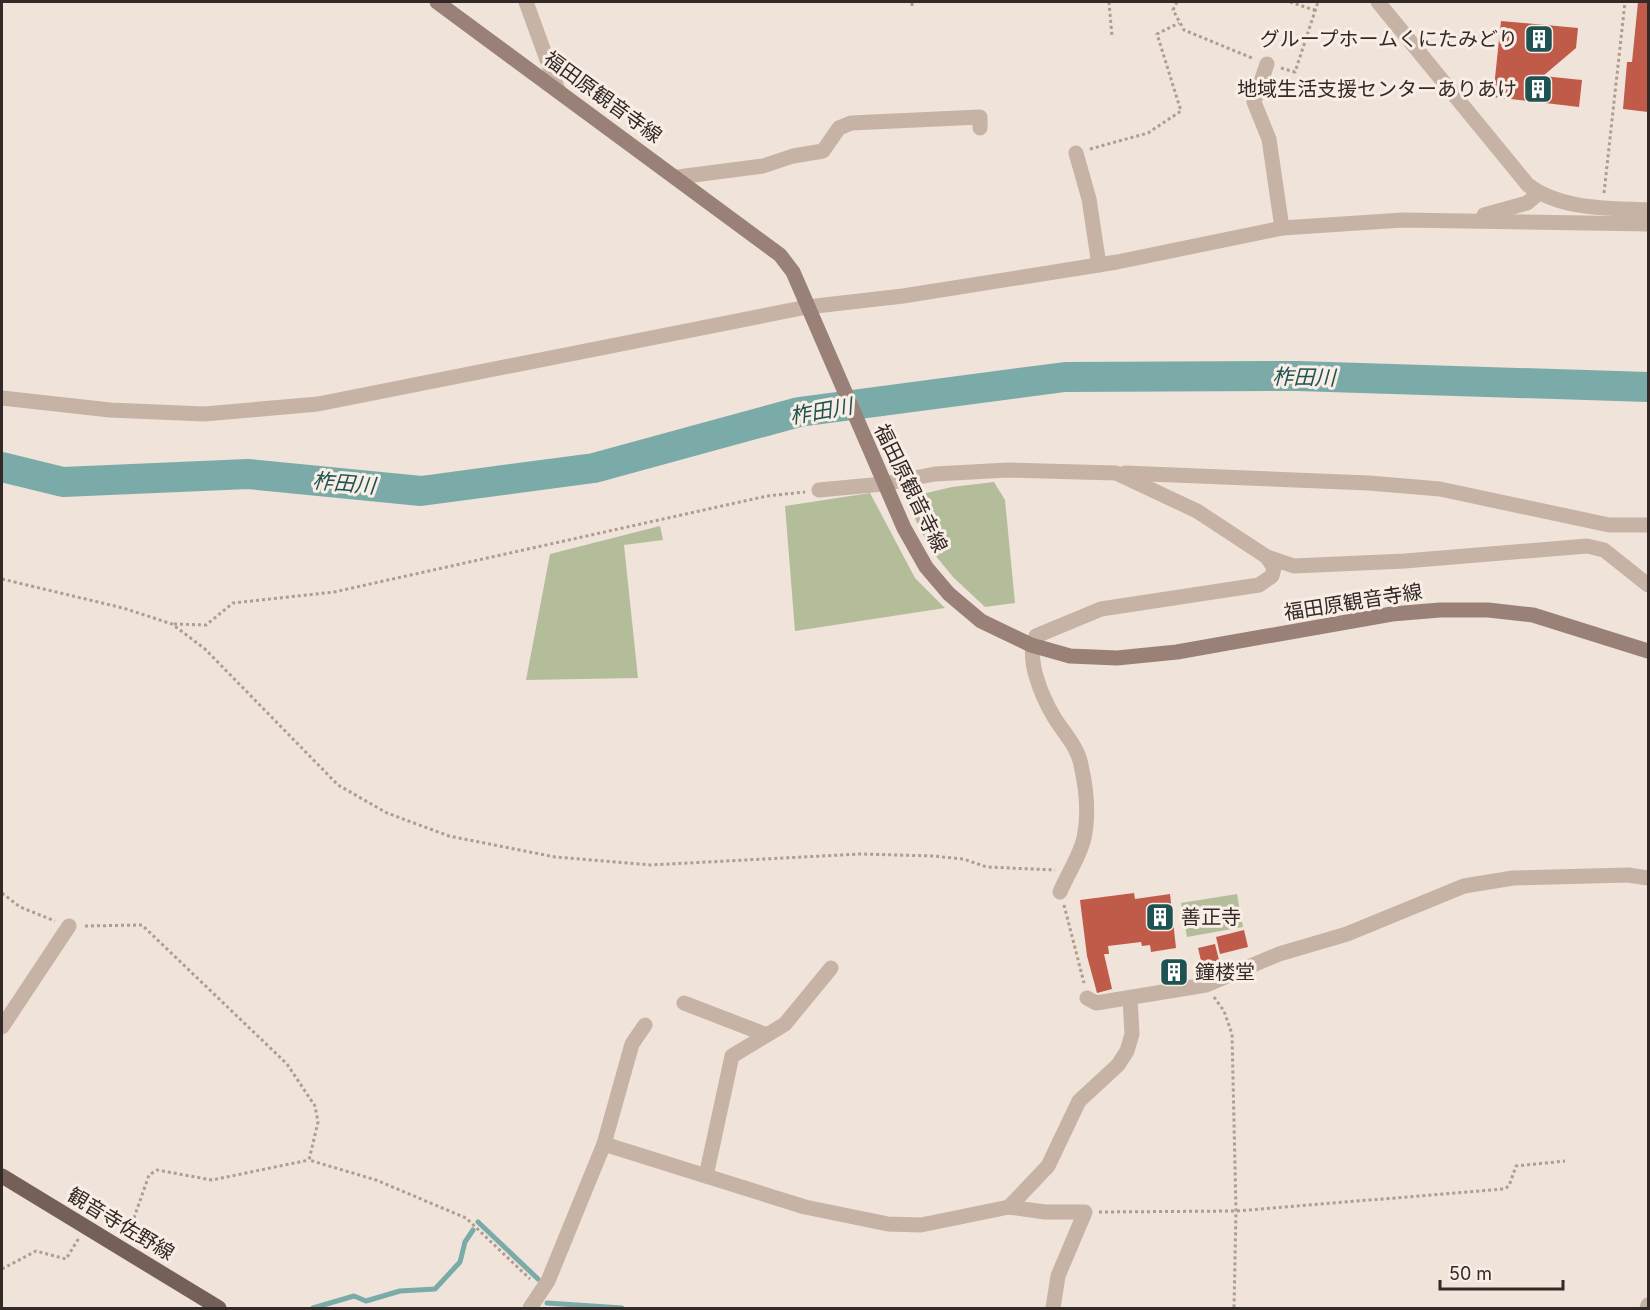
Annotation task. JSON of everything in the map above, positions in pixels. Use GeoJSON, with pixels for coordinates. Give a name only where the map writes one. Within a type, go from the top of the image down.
{"type":"FeatureCollection","features":[{"type":"Feature","properties":{"kind":"main road","name":"福田原観音寺線"},"geometry":{"type":"LineString","coordinates":[[437,2],[678,177],[780,255],[793,272],[883,484],[926,567],[949,594],[981,621],[1031,645],[1070,656],[1117,658],[1177,652],[1392,614],[1488,610],[1533,615],[1648,651]]}},
{"type":"Feature","properties":{"kind":"main road","name":"観音寺佐野線"},"geometry":{"type":"LineString","coordinates":[[2,1176],[213,1307]]}},
{"type":"Feature","properties":{"kind":"street"},"geometry":{"type":"LineString","coordinates":[[526,2],[558,90]]}},
{"type":"Feature","properties":{"kind":"street"},"geometry":{"type":"LineString","coordinates":[[1378,2],[1528,184],[1539,193],[1580,206],[1648,210]]}},
{"type":"Feature","properties":{"kind":"street"},"geometry":{"type":"LineString","coordinates":[[1267,64],[1254,102],[1269,139],[1282,228]]}},
{"type":"Feature","properties":{"kind":"street"},"geometry":{"type":"LineString","coordinates":[[678,177],[763,166],[793,156],[823,151],[839,128],[851,123],[980,117],[980,128]]}},
{"type":"Feature","properties":{"kind":"street"},"geometry":{"type":"LineString","coordinates":[[1076,153],[1089,199],[1099,265]]}},
{"type":"Feature","properties":{"kind":"street"},"geometry":{"type":"LineString","coordinates":[[1471,219],[1527,203],[1539,193]]}},
{"type":"Feature","properties":{"kind":"street"},"geometry":{"type":"LineString","coordinates":[[2,398],[110,410],[204,414],[318,404],[807,307],[903,296],[1099,265],[1282,228],[1403,220],[1471,219],[1648,224]]}},
{"type":"Feature","properties":{"kind":"street"},"geometry":{"type":"LineString","coordinates":[[819,490],[883,484],[935,474],[1008,470],[1369,483],[1440,489],[1609,525],[1648,525]]}},
{"type":"Feature","properties":{"kind":"street"},"geometry":{"type":"LineString","coordinates":[[1116,473],[1197,511],[1267,556],[1294,566],[1405,561],[1587,546],[1604,550],[1648,585]]}},
{"type":"Feature","properties":{"kind":"street"},"geometry":{"type":"LineString","coordinates":[[1604,550],[1609,525]]}},
{"type":"Feature","properties":{"kind":"street"},"geometry":{"type":"LineString","coordinates":[[1060,892],[1084,840],[1086,815],[1081,763],[1046,701],[1036,672],[1031,645],[1036,636],[1101,609],[1259,585],[1272,576],[1274,568],[1267,556]]}},
{"type":"Feature","properties":{"kind":"street"},"geometry":{"type":"LineString","coordinates":[[1087,998],[1096,1003],[1206,985],[1279,954],[1347,934],[1464,886],[1513,878],[1628,875],[1648,878]]}},
{"type":"Feature","properties":{"kind":"street"},"geometry":{"type":"LineString","coordinates":[[2,1027],[69,926]]}},
{"type":"Feature","properties":{"kind":"street"},"geometry":{"type":"LineString","coordinates":[[706,1176],[732,1056],[785,1024],[831,968]]}},
{"type":"Feature","properties":{"kind":"street"},"geometry":{"type":"LineString","coordinates":[[1009,1207],[1048,1166],[1079,1101],[1118,1065],[1127,1051],[1132,1034],[1130,998]]}},
{"type":"Feature","properties":{"kind":"street"},"geometry":{"type":"LineString","coordinates":[[684,1003],[767,1035]]}},
{"type":"Feature","properties":{"kind":"street"},"geometry":{"type":"LineString","coordinates":[[530,1308],[541,1292],[604,1143],[632,1044],[645,1025]]}},
{"type":"Feature","properties":{"kind":"street"},"geometry":{"type":"LineString","coordinates":[[604,1143],[805,1207],[888,1224],[921,1225],[1009,1207],[1045,1212],[1085,1212],[1058,1276],[1053,1308]]}},
{"type":"Feature","properties":{"kind":"path"},"geometry":{"type":"LineString","coordinates":[[1109,2],[1112,37]]}},
{"type":"Feature","properties":{"kind":"path"},"geometry":{"type":"LineString","coordinates":[[1177,2],[1173,10],[1184,30],[1267,64],[1295,72],[1317,2]]}},
{"type":"Feature","properties":{"kind":"path"},"geometry":{"type":"LineString","coordinates":[[1290,2],[1314,10],[1317,2]]}},
{"type":"Feature","properties":{"kind":"path"},"geometry":{"type":"LineString","coordinates":[[1603,198],[1625,2]]}},
{"type":"Feature","properties":{"kind":"path"},"geometry":{"type":"LineString","coordinates":[[1076,153],[1149,134],[1181,111],[1157,34],[1179,22]]}},
{"type":"Feature","properties":{"kind":"path"},"geometry":{"type":"LineString","coordinates":[[2,579],[123,608],[172,624],[206,625],[233,603],[334,592],[767,496],[819,490]]}},
{"type":"Feature","properties":{"kind":"path"},"geometry":{"type":"LineString","coordinates":[[172,624],[205,649],[338,785],[387,813],[449,836],[555,857],[650,865],[860,854],[933,856],[963,859],[987,867],[1069,870]]}},
{"type":"Feature","properties":{"kind":"path"},"geometry":{"type":"LineString","coordinates":[[2,892],[20,907],[69,926],[142,924],[278,1056],[315,1106],[318,1122],[309,1160]]}},
{"type":"Feature","properties":{"kind":"path"},"geometry":{"type":"LineString","coordinates":[[1060,892],[1071,925],[1087,998]]}},
{"type":"Feature","properties":{"kind":"path"},"geometry":{"type":"LineString","coordinates":[[1206,985],[1224,1011],[1232,1034],[1236,1210],[1234,1308]]}},
{"type":"Feature","properties":{"kind":"path"},"geometry":{"type":"LineString","coordinates":[[125,1251],[134,1212],[149,1175],[157,1170],[212,1180],[309,1160],[376,1180],[466,1218],[541,1292]]}},
{"type":"Feature","properties":{"kind":"path"},"geometry":{"type":"LineString","coordinates":[[1085,1212],[1236,1210],[1504,1189],[1509,1186],[1516,1166],[1565,1161]]}},
{"type":"Feature","properties":{"kind":"path"},"geometry":{"type":"LineString","coordinates":[[2,1269],[36,1251],[66,1259],[80,1236]]}},
{"type":"Feature","properties":{"kind":"green space"},"geometry":{"type":"Polygon","coordinates":[[[994,482],[1005,500],[1015,603],[985,607],[953,577],[930,549],[905,498],[952,487],[994,482]]]}},
{"type":"Feature","properties":{"kind":"green space"},"geometry":{"type":"Polygon","coordinates":[[[870,493],[915,578],[945,608],[795,631],[785,506],[870,493]]]}},
{"type":"Feature","properties":{"kind":"green space"},"geometry":{"type":"Polygon","coordinates":[[[660,526],[663,540],[624,545],[638,678],[526,680],[550,554],[660,526]]]}},
{"type":"Feature","properties":{"kind":"green space"},"geometry":{"type":"Polygon","coordinates":[[[1237,894],[1243,927],[1187,937],[1181,903],[1237,894]]]}},
{"type":"Feature","properties":{"kind":"building"},"geometry":{"type":"Polygon","coordinates":[[[1638,2],[1648,2],[1648,112],[1623,109],[1627,62],[1632,62],[1638,2]]]}},
{"type":"Feature","properties":{"kind":"building"},"geometry":{"type":"Polygon","coordinates":[[[1501,21],[1578,28],[1576,48],[1543,76],[1582,80],[1579,107],[1493,97],[1501,21]]]}},
{"type":"Feature","properties":{"kind":"building"},"geometry":{"type":"Polygon","coordinates":[[[1134,893],[1135,899],[1170,894],[1176,948],[1151,952],[1150,945],[1142,946],[1141,942],[1108,946],[1109,954],[1104,954],[1112,989],[1097,993],[1087,956],[1080,900],[1134,893]]]}},
{"type":"Feature","properties":{"kind":"building"},"geometry":{"type":"Polygon","coordinates":[[[1244,930],[1248,947],[1220,954],[1216,937],[1244,930]]]}},
{"type":"Feature","properties":{"kind":"building"},"geometry":{"type":"Polygon","coordinates":[[[1215,944],[1221,968],[1204,973],[1198,948],[1215,944]]]}},
{"type":"Feature","properties":{"kind":"waterway","name":"柞田川"},"geometry":{"type":"LineString","coordinates":[[2,467],[63,482],[248,474],[421,491],[594,468],[799,412],[1065,377],[1298,376],[1648,387]]}},
{"type":"Feature","properties":{"kind":"waterway"},"geometry":{"type":"LineString","coordinates":[[478,1222],[538,1279]]}},
{"type":"Feature","properties":{"kind":"waterway"},"geometry":{"type":"LineString","coordinates":[[313,1308],[354,1296],[366,1301],[400,1291],[435,1289],[460,1262],[465,1242],[473,1230]]}},
{"type":"Feature","properties":{"kind":"waterway"},"geometry":{"type":"LineString","coordinates":[[547,1303],[622,1308]]}},
{"type":"Feature","properties":{"kind":"place","name":"グループホームくにたみどり"},"geometry":{"type":"Point","coordinates":[1539,39]}},
{"type":"Feature","properties":{"kind":"place","name":"地域生活支援センターありあけ"},"geometry":{"type":"Point","coordinates":[1538,89]}},
{"type":"Feature","properties":{"kind":"place","name":"善正寺"},"geometry":{"type":"Point","coordinates":[1160,917]}},
{"type":"Feature","properties":{"kind":"place","name":"鐘楼堂"},"geometry":{"type":"Point","coordinates":[1174,972]}}]}
